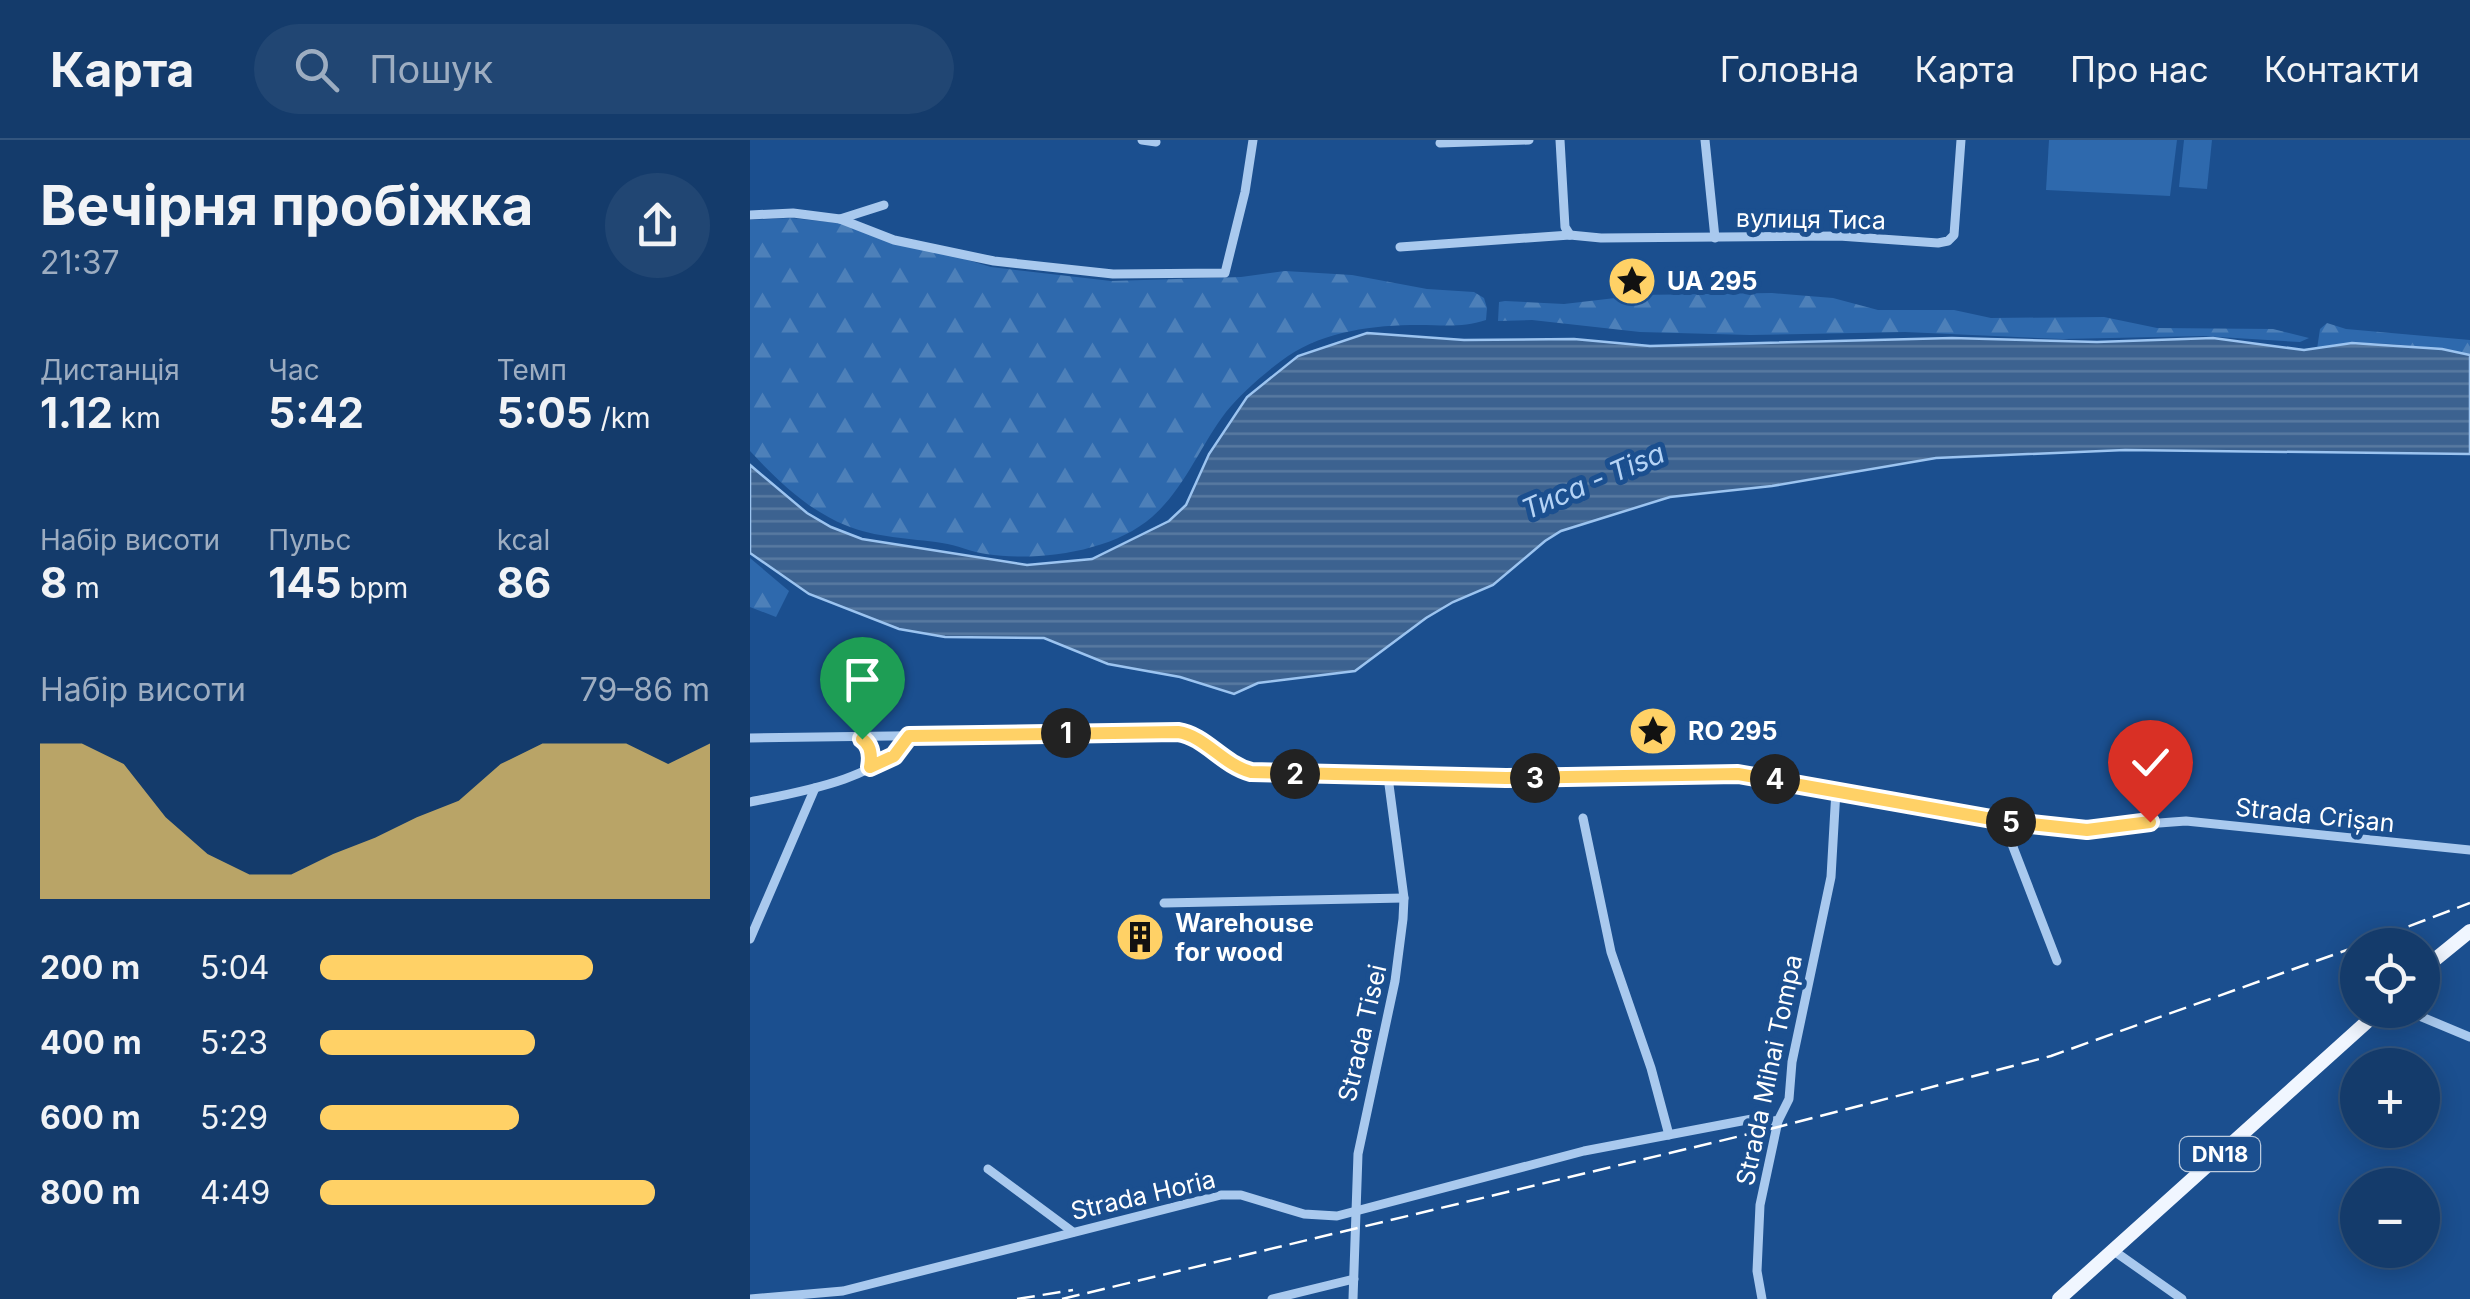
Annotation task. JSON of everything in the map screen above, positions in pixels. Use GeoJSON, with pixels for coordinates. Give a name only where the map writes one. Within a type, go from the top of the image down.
{"type":"FeatureCollection","features":[{"type":"Feature","properties":{"kind":"main road"},"geometry":{"type":"LineString","coordinates":[[2440,955],[2470,931]]}},
{"type":"Feature","properties":{"kind":"main road","name":"DN18"},"geometry":{"type":"LineString","coordinates":[[2060,1299],[2360,1028]]}},
{"type":"Feature","properties":{"kind":"street"},"geometry":{"type":"LineString","coordinates":[[1142,140],[1156,142]]}},
{"type":"Feature","properties":{"kind":"street"},"geometry":{"type":"LineString","coordinates":[[750,214],[793,213],[840,219],[894,240],[994,261],[1112,274],[1226,272],[1253,140]]}},
{"type":"Feature","properties":{"kind":"street"},"geometry":{"type":"LineString","coordinates":[[1440,143],[1529,140]]}},
{"type":"Feature","properties":{"kind":"street"},"geometry":{"type":"LineString","coordinates":[[1560,140],[1566,226],[1570,235]]}},
{"type":"Feature","properties":{"kind":"street"},"geometry":{"type":"LineString","coordinates":[[1705,140],[1715,238]]}},
{"type":"Feature","properties":{"kind":"street","name":"вулиця Тиса"},"geometry":{"type":"LineString","coordinates":[[1400,246],[1570,235],[1840,236],[1938,243],[1954,235],[1960,140]]}},
{"type":"Feature","properties":{"kind":"street"},"geometry":{"type":"LineString","coordinates":[[840,219],[884,206]]}},
{"type":"Feature","properties":{"kind":"street","name":"Strada Crișan"},"geometry":{"type":"LineString","coordinates":[[750,738],[1182,732],[1198,739],[1236,768],[1251,772],[1612,778],[1738,774],[2003,821],[2096,830],[2186,820],[2470,850]]}},
{"type":"Feature","properties":{"kind":"street"},"geometry":{"type":"LineString","coordinates":[[750,802],[815,788],[870,767],[894,756],[909,736]]}},
{"type":"Feature","properties":{"kind":"street"},"geometry":{"type":"LineString","coordinates":[[856,737],[868,743],[870,767]]}},
{"type":"Feature","properties":{"kind":"street","name":"Strada Tisei"},"geometry":{"type":"LineString","coordinates":[[1353,1299],[1362,1126],[1395,981],[1404,898],[1388,777]]}},
{"type":"Feature","properties":{"kind":"street"},"geometry":{"type":"LineString","coordinates":[[750,939],[815,788]]}},
{"type":"Feature","properties":{"kind":"street","name":"Strada Mihai Tompa"},"geometry":{"type":"LineString","coordinates":[[1762,1299],[1757,1270],[1758,1216],[1778,1121],[1788,1099],[1830,877],[1836,790]]}},
{"type":"Feature","properties":{"kind":"street"},"geometry":{"type":"LineString","coordinates":[[1583,818],[1611,952],[1651,1068],[1669,1135]]}},
{"type":"Feature","properties":{"kind":"street"},"geometry":{"type":"LineString","coordinates":[[2003,821],[2056,962]]}},
{"type":"Feature","properties":{"kind":"street"},"geometry":{"type":"LineString","coordinates":[[1164,903],[1404,898]]}},
{"type":"Feature","properties":{"kind":"street"},"geometry":{"type":"LineString","coordinates":[[2440,1025],[2470,1037]]}},
{"type":"Feature","properties":{"kind":"street","name":"Strada Horia"},"geometry":{"type":"LineString","coordinates":[[750,1299],[843,1291],[1231,1194],[1304,1214],[1356,1214],[1584,1151],[1752,1119],[1778,1121]]}},
{"type":"Feature","properties":{"kind":"street"},"geometry":{"type":"LineString","coordinates":[[988,1169],[1072,1232]]}},
{"type":"Feature","properties":{"kind":"street"},"geometry":{"type":"LineString","coordinates":[[2114,1250],[2182,1299]]}},
{"type":"Feature","properties":{"kind":"street"},"geometry":{"type":"LineString","coordinates":[[1272,1299],[1354,1279]]}},
{"type":"Feature","properties":{"kind":"green space"},"geometry":{"type":"Polygon","coordinates":[[[2049,140],[2177,140],[2170,196],[2046,190],[2049,140]]]}},
{"type":"Feature","properties":{"kind":"green space"},"geometry":{"type":"Polygon","coordinates":[[[2184,140],[2212,140],[2207,189],[2179,187],[2184,140]]]}},
{"type":"Feature","properties":{"kind":"green space"},"geometry":{"type":"Polygon","coordinates":[[[791,218],[847,224],[991,267],[1111,281],[1241,277],[1285,271],[1352,275],[1427,289],[1474,292],[1484,298],[1486,320],[1461,325],[1367,328],[1303,347],[1272,368],[1232,405],[1164,506],[1135,529],[1073,552],[1028,557],[986,554],[948,544],[880,535],[831,519],[782,483],[750,451],[750,220],[791,218]]]}},
{"type":"Feature","properties":{"kind":"green space"},"geometry":{"type":"Polygon","coordinates":[[[1772,293],[1833,298],[1878,310],[1954,310],[1991,318],[2104,317],[2157,328],[2273,329],[2309,338],[2300,342],[2203,336],[2063,339],[1905,332],[1750,335],[1640,332],[1532,320],[1498,321],[1499,302],[1505,301],[1564,304],[1641,295],[1772,293]]]}},
{"type":"Feature","properties":{"kind":"green space"},"geometry":{"type":"Polygon","coordinates":[[[2327,323],[2346,329],[2470,340],[2470,355],[2370,343],[2317,349],[2320,329],[2327,323]]]}},
{"type":"Feature","properties":{"kind":"green space"},"geometry":{"type":"Polygon","coordinates":[[[750,558],[789,591],[776,617],[750,607],[750,558]]]}},
{"type":"Feature","properties":{"kind":"water","name":"Тиса - Tisa"},"geometry":{"type":"Polygon","coordinates":[[[1367,333],[1464,340],[1574,339],[1650,346],[1952,338],[2097,342],[2213,338],[2304,350],[2352,343],[2442,349],[2470,355],[2470,454],[2125,450],[1936,458],[1772,486],[1670,497],[1561,531],[1493,585],[1426,618],[1355,671],[1258,683],[1234,694],[1180,677],[1108,664],[1044,638],[945,637],[899,629],[809,594],[750,553],[750,465],[807,513],[862,539],[1027,565],[1092,559],[1169,521],[1186,505],[1209,454],[1247,397],[1298,356],[1367,333]]]}},
{"type":"Feature","properties":{"kind":"railway"},"geometry":{"type":"LineString","coordinates":[[2405,928],[2470,903]]}},
{"type":"Feature","properties":{"kind":"railway"},"geometry":{"type":"LineString","coordinates":[[1062,1299],[1778,1127],[2051,1056],[2340,952]]}},
{"type":"Feature","properties":{"kind":"railway"},"geometry":{"type":"LineString","coordinates":[[1017,1299],[1073,1290]]}},
{"type":"Feature","properties":{"kind":"place","name":"UA 295"},"geometry":{"type":"Point","coordinates":[1632,281]}},
{"type":"Feature","properties":{"kind":"place","name":"RO 295"},"geometry":{"type":"Point","coordinates":[1653,731]}},
{"type":"Feature","properties":{"kind":"place","name":"Warehouse for wood"},"geometry":{"type":"Point","coordinates":[1140,937]}},
{"type":"Feature","properties":{"kind":"route"},"geometry":{"type":"LineString","coordinates":[[862,739],[868,743],[870,767],[894,756],[909,736],[1182,732],[1198,739],[1236,768],[1251,772],[1506,778],[1738,774],[2003,821],[2087,830],[2150,822]]}}]}
